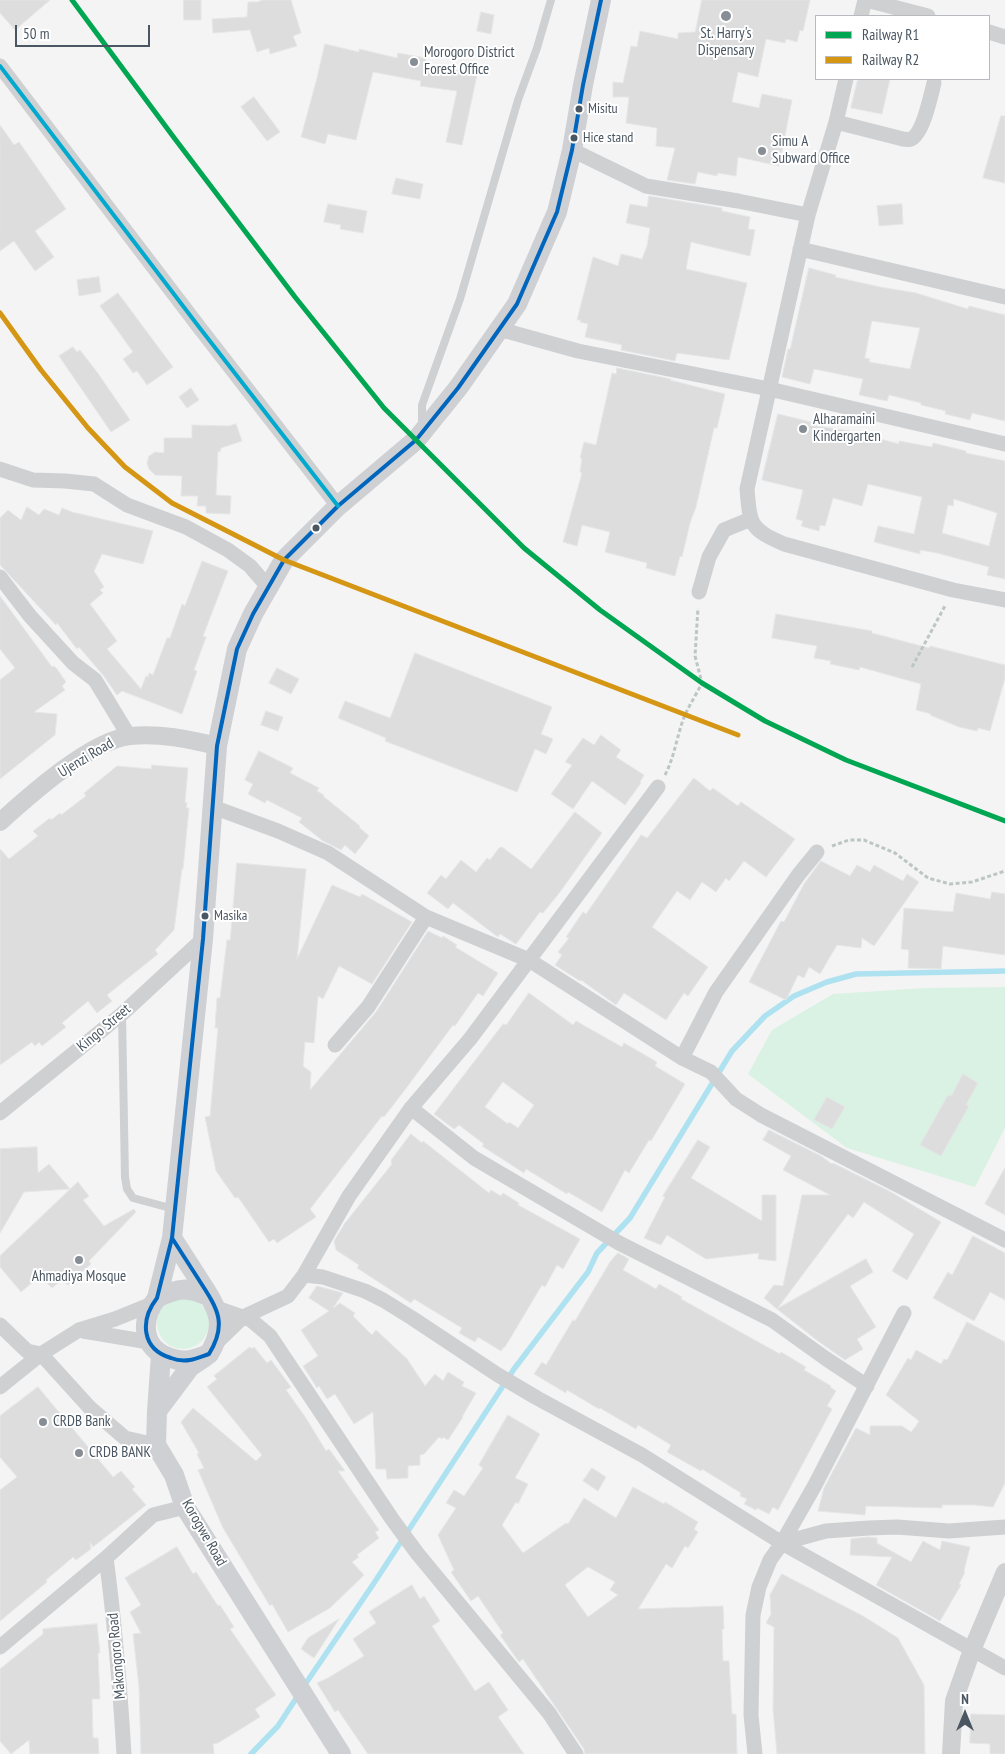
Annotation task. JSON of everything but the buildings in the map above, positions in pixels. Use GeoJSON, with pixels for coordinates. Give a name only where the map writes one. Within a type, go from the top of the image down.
{"type":"FeatureCollection","features":[{"type":"Feature","properties":{"kind":"main road"},"geometry":{"type":"LineString","coordinates":[[156,1445],[155,1349],[146,1330],[146,1323],[172,1238],[203,939],[218,746],[237,649],[284,560],[338,506],[416,440],[458,388],[517,304],[557,212],[572,150],[598,0]]}},
{"type":"Feature","properties":{"kind":"main road"},"geometry":{"type":"LineString","coordinates":[[157,1411],[190,1367],[213,1348],[219,1323],[214,1302],[172,1238]]}},
{"type":"Feature","properties":{"kind":"main road"},"geometry":{"type":"LineString","coordinates":[[154,1301],[172,1290],[181,1289],[195,1290],[214,1302]]}},
{"type":"Feature","properties":{"kind":"main road"},"geometry":{"type":"LineString","coordinates":[[155,1349],[175,1360],[190,1360],[213,1348]]}},
{"type":"Feature","properties":{"kind":"main road","name":"Korogwe Road"},"geometry":{"type":"LineString","coordinates":[[156,1445],[174,1475],[185,1507],[341,1754]]}},
{"type":"Feature","properties":{"kind":"street"},"geometry":{"type":"LineString","coordinates":[[861,15],[865,0],[924,15]]}},
{"type":"Feature","properties":{"kind":"street"},"geometry":{"type":"LineString","coordinates":[[990,32],[1005,37]]}},
{"type":"Feature","properties":{"kind":"street"},"geometry":{"type":"LineString","coordinates":[[0,66],[199,328],[338,506]]}},
{"type":"Feature","properties":{"kind":"street"},"geometry":{"type":"LineString","coordinates":[[846,80],[836,122],[800,249],[747,489],[751,519],[753,525],[766,536],[784,544],[953,590],[1005,600]]}},
{"type":"Feature","properties":{"kind":"street"},"geometry":{"type":"LineString","coordinates":[[836,122],[903,140],[912,139],[918,133],[922,124],[934,83]]}},
{"type":"Feature","properties":{"kind":"street"},"geometry":{"type":"LineString","coordinates":[[572,150],[646,186],[738,201],[808,216]]}},
{"type":"Feature","properties":{"kind":"street"},"geometry":{"type":"LineString","coordinates":[[800,249],[1005,297]]}},
{"type":"Feature","properties":{"kind":"street"},"geometry":{"type":"LineString","coordinates":[[499,329],[578,351],[769,388],[1005,444]]}},
{"type":"Feature","properties":{"kind":"street"},"geometry":{"type":"LineString","coordinates":[[0,469],[34,480],[94,484],[127,505],[186,527],[228,550],[250,566],[269,588]]}},
{"type":"Feature","properties":{"kind":"street"},"geometry":{"type":"LineString","coordinates":[[700,592],[709,557],[724,530],[751,519]]}},
{"type":"Feature","properties":{"kind":"street"},"geometry":{"type":"LineString","coordinates":[[0,577],[30,616],[67,656],[95,680],[129,736]]}},
{"type":"Feature","properties":{"kind":"street","name":"Ujenzi Road"},"geometry":{"type":"LineString","coordinates":[[0,822],[34,792],[74,762],[112,741],[129,736],[164,736],[218,746]]}},
{"type":"Feature","properties":{"kind":"street"},"geometry":{"type":"LineString","coordinates":[[213,1348],[243,1317],[288,1296],[304,1275],[349,1196],[411,1108],[470,1038],[658,786]]}},
{"type":"Feature","properties":{"kind":"street"},"geometry":{"type":"LineString","coordinates":[[213,807],[278,831],[328,853],[426,917],[529,960],[682,1058],[711,1072],[736,1099],[761,1115],[1005,1240]]}},
{"type":"Feature","properties":{"kind":"street"},"geometry":{"type":"LineString","coordinates":[[682,1058],[716,992],[799,874],[817,852]]}},
{"type":"Feature","properties":{"kind":"street"},"geometry":{"type":"LineString","coordinates":[[335,1045],[368,1007],[426,917]]}},
{"type":"Feature","properties":{"kind":"street","name":"Kingo Street"},"geometry":{"type":"LineString","coordinates":[[0,1113],[122,1014],[203,939]]}},
{"type":"Feature","properties":{"kind":"street"},"geometry":{"type":"LineString","coordinates":[[411,1108],[474,1158],[619,1243],[772,1320],[866,1386]]}},
{"type":"Feature","properties":{"kind":"street"},"geometry":{"type":"LineString","coordinates":[[304,1275],[323,1277],[364,1291],[383,1300],[537,1398],[642,1455],[782,1543],[1005,1668]]}},
{"type":"Feature","properties":{"kind":"street"},"geometry":{"type":"LineString","coordinates":[[0,1387],[41,1354],[79,1330],[115,1319],[154,1301]]}},
{"type":"Feature","properties":{"kind":"street"},"geometry":{"type":"LineString","coordinates":[[214,1302],[259,1325],[270,1336],[392,1519],[417,1553],[548,1713],[576,1754]]}},
{"type":"Feature","properties":{"kind":"street"},"geometry":{"type":"LineString","coordinates":[[755,1754],[751,1715],[753,1615],[759,1587],[770,1560],[782,1543],[815,1485],[904,1314]]}},
{"type":"Feature","properties":{"kind":"street"},"geometry":{"type":"LineString","coordinates":[[0,1325],[27,1351],[41,1354],[90,1408],[125,1438],[156,1445]]}},
{"type":"Feature","properties":{"kind":"street"},"geometry":{"type":"LineString","coordinates":[[79,1330],[155,1349]]}},
{"type":"Feature","properties":{"kind":"street"},"geometry":{"type":"LineString","coordinates":[[0,1647],[106,1558],[152,1516],[185,1507]]}},
{"type":"Feature","properties":{"kind":"street"},"geometry":{"type":"LineString","coordinates":[[782,1543],[826,1531],[897,1527],[949,1531],[1005,1527]]}},
{"type":"Feature","properties":{"kind":"street","name":"Makongoro Road"},"geometry":{"type":"LineString","coordinates":[[106,1558],[118,1658],[124,1754]]}},
{"type":"Feature","properties":{"kind":"street"},"geometry":{"type":"LineString","coordinates":[[951,1754],[954,1701],[972,1650],[1005,1572]]}},
{"type":"Feature","properties":{"kind":"lane"},"geometry":{"type":"LineString","coordinates":[[426,427],[422,421],[422,405],[460,300],[515,109],[537,48],[551,0]]}},
{"type":"Feature","properties":{"kind":"lane"},"geometry":{"type":"LineString","coordinates":[[122,1014],[124,1177],[127,1189],[134,1198],[175,1210]]}},
{"type":"Feature","properties":{"kind":"path"},"geometry":{"type":"LineString","coordinates":[[912,667],[953,590]]}},
{"type":"Feature","properties":{"kind":"path"},"geometry":{"type":"LineString","coordinates":[[658,786],[670,765],[685,716],[702,683],[695,656],[700,592]]}},
{"type":"Feature","properties":{"kind":"path"},"geometry":{"type":"LineString","coordinates":[[817,852],[849,840],[864,840],[895,853],[928,878],[950,884],[972,882],[1005,871]]}},
{"type":"Feature","properties":{"kind":"green space"},"geometry":{"type":"Polygon","coordinates":[[[1005,987],[1005,1128],[975,1187],[847,1148],[748,1074],[772,1030],[833,994],[926,988],[1005,987]]]}},
{"type":"Feature","properties":{"kind":"green space"},"geometry":{"type":"Polygon","coordinates":[[[183,1297],[193,1299],[201,1305],[207,1313],[209,1323],[207,1333],[201,1341],[193,1347],[183,1349],[173,1347],[165,1341],[159,1333],[157,1323],[159,1313],[165,1305],[173,1299],[183,1297]]]}},
{"type":"Feature","properties":{"kind":"waterway"},"geometry":{"type":"LineString","coordinates":[[304,1686],[514,1369],[588,1272],[597,1253],[630,1218],[732,1051],[765,1016],[794,996],[827,982],[856,974],[1005,971]]}},
{"type":"Feature","properties":{"kind":"waterway"},"geometry":{"type":"LineString","coordinates":[[251,1754],[278,1726],[299,1694]]}},
{"type":"Feature","properties":{"kind":"rail line","name":"R1"},"geometry":{"type":"LineString","coordinates":[[72,0],[295,297],[384,408],[524,548],[600,610],[702,683],[765,721],[846,760],[1005,821]]}},
{"type":"Feature","properties":{"kind":"rail line","name":"R2"},"geometry":{"type":"LineString","coordinates":[[0,313],[41,370],[88,428],[125,467],[172,503],[284,560],[738,735]]}},
{"type":"Feature","properties":{"kind":"transit line"},"geometry":{"type":"LineString","coordinates":[[172,1238],[211,1299],[218,1316],[218,1333],[209,1354],[190,1360],[173,1359],[161,1354],[149,1341],[146,1333],[146,1324],[151,1307],[157,1298],[172,1238],[203,939],[217,746],[237,649],[253,614],[284,560],[338,506],[416,440],[458,388],[517,304],[557,212],[572,150],[583,85],[601,0]]}},
{"type":"Feature","properties":{"kind":"transit line"},"geometry":{"type":"LineString","coordinates":[[0,66],[338,506]]}},
{"type":"Feature","properties":{"kind":"place","name":"St. Harry's Dispensary"},"geometry":{"type":"Point","coordinates":[726,16]}},
{"type":"Feature","properties":{"kind":"place","name":"Morogoro District Forest Office"},"geometry":{"type":"Point","coordinates":[414,62]}},
{"type":"Feature","properties":{"kind":"place","name":"Misitu"},"geometry":{"type":"Point","coordinates":[579,109]}},
{"type":"Feature","properties":{"kind":"place","name":"Hice stand"},"geometry":{"type":"Point","coordinates":[574,138]}},
{"type":"Feature","properties":{"kind":"place","name":"Simu A Subward Office"},"geometry":{"type":"Point","coordinates":[762,151]}},
{"type":"Feature","properties":{"kind":"place","name":"Alharamaini Kindergarten"},"geometry":{"type":"Point","coordinates":[803,429]}},
{"type":"Feature","properties":{"kind":"place","name":"Masika"},"geometry":{"type":"Point","coordinates":[205,916]}},
{"type":"Feature","properties":{"kind":"place","name":"Ahmadiya Mosque"},"geometry":{"type":"Point","coordinates":[79,1260]}},
{"type":"Feature","properties":{"kind":"place","name":"CRDB Bank"},"geometry":{"type":"Point","coordinates":[43,1422]}},
{"type":"Feature","properties":{"kind":"place","name":"CRDB BANK"},"geometry":{"type":"Point","coordinates":[79,1453]}}]}
